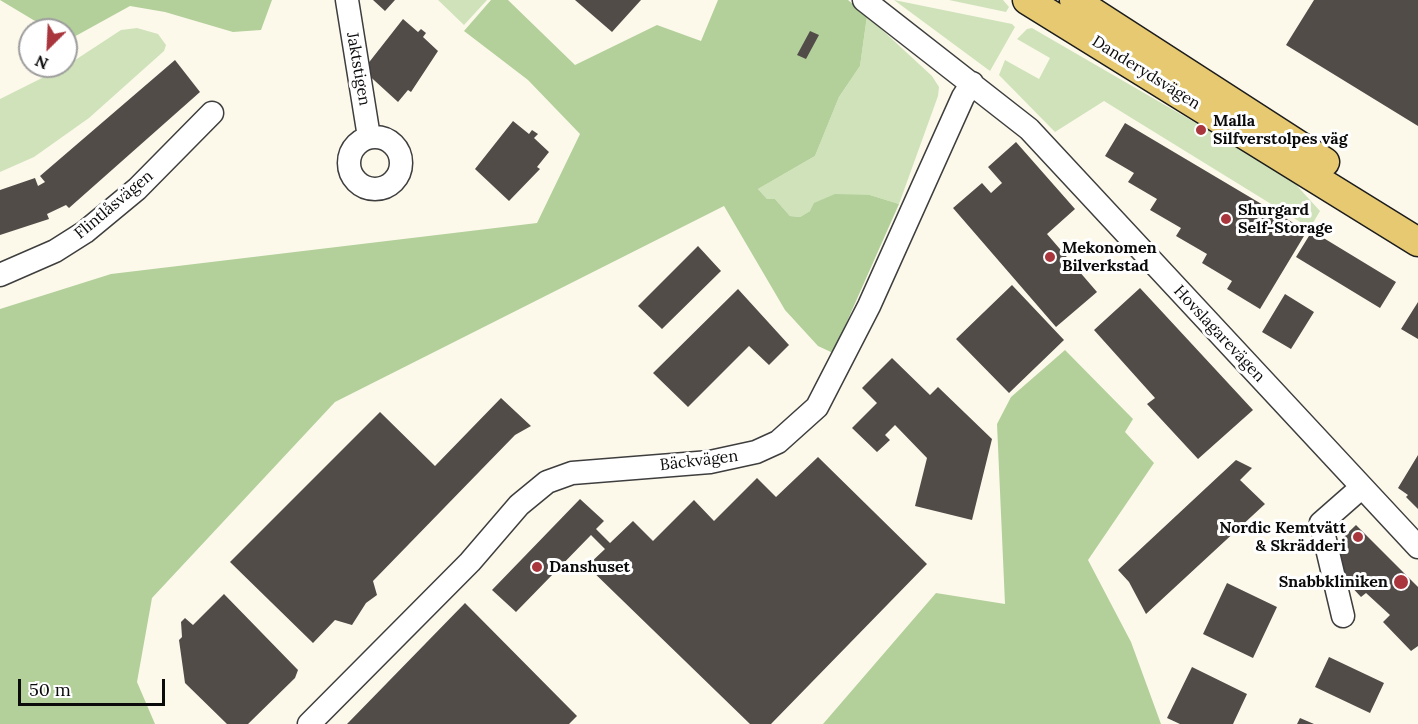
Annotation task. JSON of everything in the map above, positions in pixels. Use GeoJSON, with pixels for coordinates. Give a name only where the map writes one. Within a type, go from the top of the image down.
{"type":"FeatureCollection","features":[{"type":"Feature","properties":{"kind":"main road","name":"Danderydsvägen"},"geometry":{"type":"LineString","coordinates":[[1027,0],[1418,242]]}},
{"type":"Feature","properties":{"kind":"main road","name":"Danderydsvägen"},"geometry":{"type":"LineString","coordinates":[[1074,0],[1418,221]]}},
{"type":"Feature","properties":{"kind":"street","name":"Jaktstigen"},"geometry":{"type":"LineString","coordinates":[[347,0],[369,137]]}},
{"type":"Feature","properties":{"kind":"street","name":"Hovslagarevägen"},"geometry":{"type":"LineString","coordinates":[[864,0],[1029,129],[1418,547]]}},
{"type":"Feature","properties":{"kind":"street","name":"Bäckvägen"},"geometry":{"type":"LineString","coordinates":[[309,724],[470,562],[519,505],[547,482],[572,473],[710,462],[756,452],[778,442],[817,407],[864,315],[963,97],[972,84]]}},
{"type":"Feature","properties":{"kind":"street","name":"Flintlåsvägen"},"geometry":{"type":"LineString","coordinates":[[0,275],[55,252],[85,232],[137,189],[212,113]]}},
{"type":"Feature","properties":{"kind":"street"},"geometry":{"type":"LineString","coordinates":[[1343,616],[1321,523],[1362,487]]}},
{"type":"Feature","properties":{"kind":"green space"},"geometry":{"type":"Polygon","coordinates":[[[0,0],[272,0],[261,30],[233,32],[165,12],[130,6],[78,35],[78,18],[30,18],[0,0]]]}},
{"type":"Feature","properties":{"kind":"green space"},"geometry":{"type":"Polygon","coordinates":[[[438,0],[487,0],[464,25],[438,0]]]}},
{"type":"Feature","properties":{"kind":"green space"},"geometry":{"type":"Polygon","coordinates":[[[491,0],[508,0],[575,65],[657,25],[701,41],[718,0],[848,0],[867,16],[860,66],[839,97],[815,156],[758,189],[767,199],[775,199],[790,216],[800,217],[810,211],[814,203],[835,194],[870,195],[899,204],[833,353],[818,346],[785,310],[724,206],[335,402],[152,598],[137,682],[155,724],[0,724],[0,309],[111,274],[537,223],[580,134],[528,80],[464,31],[491,0]]]}},
{"type":"Feature","properties":{"kind":"green space"},"geometry":{"type":"Polygon","coordinates":[[[894,0],[1012,24],[1015,27],[990,71],[894,0]]]}},
{"type":"Feature","properties":{"kind":"green space"},"geometry":{"type":"Polygon","coordinates":[[[949,0],[1003,0],[1009,7],[1006,12],[949,0]]]}},
{"type":"Feature","properties":{"kind":"green space"},"geometry":{"type":"Polygon","coordinates":[[[867,16],[932,76],[939,87],[938,96],[899,204],[870,195],[810,211],[800,217],[790,216],[775,199],[767,199],[758,189],[815,156],[839,97],[860,66],[867,16]]]}},
{"type":"Feature","properties":{"kind":"green space"},"geometry":{"type":"Polygon","coordinates":[[[137,28],[158,34],[166,45],[164,51],[89,118],[34,157],[0,172],[0,99],[42,78],[78,78],[78,58],[121,30],[137,28]]]}},
{"type":"Feature","properties":{"kind":"green space"},"geometry":{"type":"Polygon","coordinates":[[[1032,28],[1289,177],[1320,211],[1310,228],[1104,101],[1055,132],[999,75],[1005,60],[1039,79],[1050,58],[1017,39],[1027,29],[1032,28]]]}},
{"type":"Feature","properties":{"kind":"green space"},"geometry":{"type":"Polygon","coordinates":[[[1065,350],[1133,419],[1125,432],[1154,463],[1088,560],[1131,642],[1161,724],[823,724],[936,593],[1005,604],[997,424],[1011,397],[1065,350]]]}},
{"type":"Feature","properties":{"kind":"building"},"geometry":{"type":"Polygon","coordinates":[[[373,0],[395,0],[385,11],[373,0]]]}},
{"type":"Feature","properties":{"kind":"building"},"geometry":{"type":"Polygon","coordinates":[[[575,0],[641,0],[612,32],[575,0]]]}},
{"type":"Feature","properties":{"kind":"building"},"geometry":{"type":"Polygon","coordinates":[[[1314,0],[1418,0],[1418,126],[1286,45],[1314,0]]]}},
{"type":"Feature","properties":{"kind":"building"},"geometry":{"type":"Polygon","coordinates":[[[403,19],[418,32],[421,29],[426,33],[423,37],[438,51],[411,92],[408,90],[398,102],[363,70],[403,19]]]}},
{"type":"Feature","properties":{"kind":"building"},"geometry":{"type":"Polygon","coordinates":[[[810,31],[819,35],[806,59],[797,55],[810,31]]]}},
{"type":"Feature","properties":{"kind":"building"},"geometry":{"type":"Polygon","coordinates":[[[175,60],[200,92],[69,208],[66,205],[47,214],[49,219],[0,235],[0,190],[35,178],[38,186],[45,182],[40,176],[175,60]]]}},
{"type":"Feature","properties":{"kind":"building"},"geometry":{"type":"Polygon","coordinates":[[[513,121],[529,134],[532,130],[538,134],[534,138],[549,152],[537,167],[540,169],[509,201],[475,169],[513,121]]]}},
{"type":"Feature","properties":{"kind":"building","name":"Shurgard Self-Storage"},"geometry":{"type":"Polygon","coordinates":[[[1125,123],[1307,231],[1260,309],[1227,289],[1232,281],[1202,263],[1207,254],[1176,236],[1181,228],[1150,210],[1157,199],[1128,182],[1134,173],[1105,156],[1125,123]]]}},
{"type":"Feature","properties":{"kind":"building"},"geometry":{"type":"Polygon","coordinates":[[[1016,142],[1075,209],[1047,234],[1097,292],[1056,327],[953,208],[982,183],[991,193],[1002,183],[988,167],[1016,142]]]}},
{"type":"Feature","properties":{"kind":"building"},"geometry":{"type":"Polygon","coordinates":[[[1312,231],[1396,282],[1380,308],[1296,257],[1312,231]]]}},
{"type":"Feature","properties":{"kind":"building"},"geometry":{"type":"Polygon","coordinates":[[[698,246],[721,271],[662,329],[638,306],[698,246]]]}},
{"type":"Feature","properties":{"kind":"building"},"geometry":{"type":"Polygon","coordinates":[[[1012,285],[1064,340],[1009,393],[956,339],[1012,285]]]}},
{"type":"Feature","properties":{"kind":"building"},"geometry":{"type":"Polygon","coordinates":[[[1140,288],[1253,410],[1198,459],[1147,404],[1155,398],[1094,330],[1140,288]]]}},
{"type":"Feature","properties":{"kind":"building"},"geometry":{"type":"Polygon","coordinates":[[[738,289],[789,345],[769,365],[749,346],[688,407],[653,373],[738,289]]]}},
{"type":"Feature","properties":{"kind":"building"},"geometry":{"type":"Polygon","coordinates":[[[1285,294],[1314,312],[1291,349],[1262,332],[1285,294]]]}},
{"type":"Feature","properties":{"kind":"building"},"geometry":{"type":"Polygon","coordinates":[[[1418,302],[1418,339],[1401,329],[1418,302]]]}},
{"type":"Feature","properties":{"kind":"building"},"geometry":{"type":"Polygon","coordinates":[[[892,358],[930,395],[938,387],[992,439],[972,520],[915,506],[927,458],[895,425],[885,435],[890,440],[877,452],[852,428],[877,403],[862,388],[892,358]]]}},
{"type":"Feature","properties":{"kind":"building"},"geometry":{"type":"Polygon","coordinates":[[[501,398],[531,426],[515,435],[373,581],[377,595],[366,603],[352,625],[335,620],[313,643],[230,562],[380,412],[435,466],[501,398]]]}},
{"type":"Feature","properties":{"kind":"building"},"geometry":{"type":"Polygon","coordinates":[[[1418,455],[1418,509],[1406,497],[1408,495],[1398,488],[1418,455]]]}},
{"type":"Feature","properties":{"kind":"building"},"geometry":{"type":"Polygon","coordinates":[[[818,457],[927,564],[771,724],[750,724],[587,566],[605,549],[591,535],[516,612],[492,590],[580,499],[604,521],[596,529],[610,543],[633,521],[653,541],[694,500],[714,521],[757,478],[776,497],[818,457]]]}},
{"type":"Feature","properties":{"kind":"building"},"geometry":{"type":"Polygon","coordinates":[[[1236,460],[1252,468],[1240,480],[1265,504],[1146,614],[1129,582],[1118,570],[1236,460]]]}},
{"type":"Feature","properties":{"kind":"building"},"geometry":{"type":"Polygon","coordinates":[[[1356,525],[1418,587],[1418,646],[1411,651],[1383,622],[1390,615],[1366,593],[1361,597],[1333,567],[1330,550],[1356,525]]]}},
{"type":"Feature","properties":{"kind":"building"},"geometry":{"type":"Polygon","coordinates":[[[1227,583],[1277,607],[1253,658],[1203,634],[1227,583]]]}},
{"type":"Feature","properties":{"kind":"building"},"geometry":{"type":"Polygon","coordinates":[[[224,594],[298,670],[295,678],[248,724],[227,724],[185,683],[179,640],[182,637],[181,622],[185,618],[193,625],[224,594]]]}},
{"type":"Feature","properties":{"kind":"building"},"geometry":{"type":"Polygon","coordinates":[[[465,603],[577,716],[569,724],[347,724],[465,603]]]}},
{"type":"Feature","properties":{"kind":"building"},"geometry":{"type":"Polygon","coordinates":[[[1329,657],[1384,683],[1370,713],[1315,687],[1329,657]]]}},
{"type":"Feature","properties":{"kind":"building"},"geometry":{"type":"Polygon","coordinates":[[[1192,667],[1247,694],[1233,724],[1180,724],[1167,718],[1192,667]]]}},
{"type":"Feature","properties":{"kind":"building"},"geometry":{"type":"Polygon","coordinates":[[[1300,718],[1314,724],[1297,724],[1300,718]]]}},
{"type":"Feature","properties":{"kind":"place","name":"Malla Silfverstolpes väg"},"geometry":{"type":"Point","coordinates":[1201,130]}},
{"type":"Feature","properties":{"kind":"place","name":"Shurgard Self-Storage"},"geometry":{"type":"Point","coordinates":[1226,219]}},
{"type":"Feature","properties":{"kind":"place","name":"Mekonomen Bilverkstad"},"geometry":{"type":"Point","coordinates":[1050,257]}},
{"type":"Feature","properties":{"kind":"place","name":"Nordic Kemtvätt & Skrädderi"},"geometry":{"type":"Point","coordinates":[1358,537]}},
{"type":"Feature","properties":{"kind":"place","name":"Danshuset"},"geometry":{"type":"Point","coordinates":[537,567]}},
{"type":"Feature","properties":{"kind":"place","name":"Snabbkliniken"},"geometry":{"type":"Point","coordinates":[1401,582]}}]}
